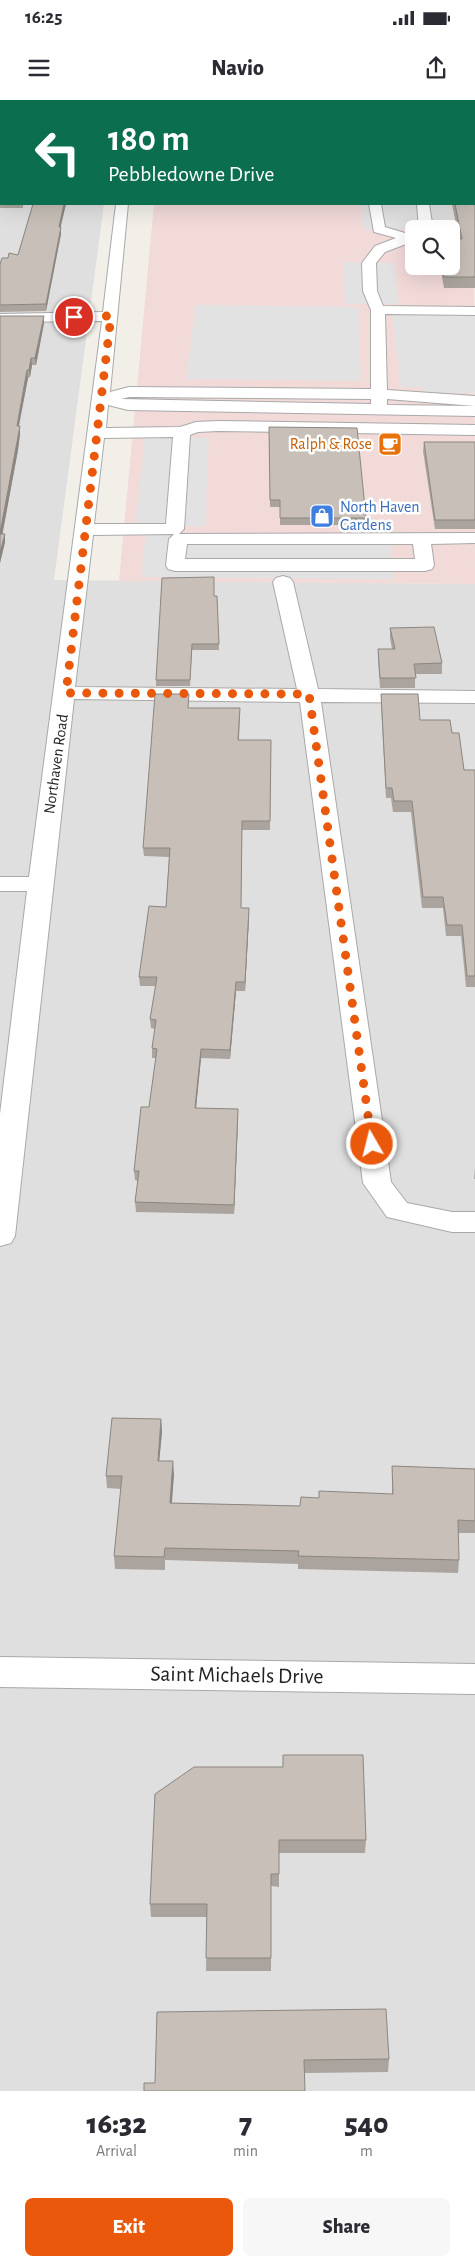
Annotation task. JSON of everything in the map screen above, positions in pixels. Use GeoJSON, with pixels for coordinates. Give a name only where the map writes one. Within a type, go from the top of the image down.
{"type":"FeatureCollection","features":[{"type":"Feature","properties":{"kind":"street","name":"Northaven Road"},"geometry":{"type":"LineString","coordinates":[[0,1236],[40,884],[66,693],[111,316],[122,205]]}},
{"type":"Feature","properties":{"kind":"street"},"geometry":{"type":"LineString","coordinates":[[375,205],[379,229],[405,236]]}},
{"type":"Feature","properties":{"kind":"street"},"geometry":{"type":"LineString","coordinates":[[423,205],[425,220]]}},
{"type":"Feature","properties":{"kind":"street"},"geometry":{"type":"LineString","coordinates":[[379,401],[378,310],[370,290],[369,263],[380,250],[405,240]]}},
{"type":"Feature","properties":{"kind":"street"},"geometry":{"type":"LineString","coordinates":[[378,310],[475,310]]}},
{"type":"Feature","properties":{"kind":"street"},"geometry":{"type":"LineString","coordinates":[[0,318],[111,316]]}},
{"type":"Feature","properties":{"kind":"street"},"geometry":{"type":"LineString","coordinates":[[101,399],[129,392],[227,399],[475,401]]}},
{"type":"Feature","properties":{"kind":"street"},"geometry":{"type":"LineString","coordinates":[[379,401],[475,411]]}},
{"type":"Feature","properties":{"kind":"street"},"geometry":{"type":"LineString","coordinates":[[97,433],[182,432],[196,427],[218,426],[475,430]]}},
{"type":"Feature","properties":{"kind":"street"},"geometry":{"type":"LineString","coordinates":[[182,432],[176,565],[425,565],[421,538]]}},
{"type":"Feature","properties":{"kind":"street"},"geometry":{"type":"LineString","coordinates":[[85,530],[176,534],[475,538]]}},
{"type":"Feature","properties":{"kind":"street"},"geometry":{"type":"LineString","coordinates":[[283,582],[309,694],[377,1183],[397,1210],[452,1222],[475,1222]]}},
{"type":"Feature","properties":{"kind":"street"},"geometry":{"type":"LineString","coordinates":[[66,693],[475,697]]}},
{"type":"Feature","properties":{"kind":"street"},"geometry":{"type":"LineString","coordinates":[[0,884],[40,884]]}},
{"type":"Feature","properties":{"kind":"street","name":"Saint Michaels Drive"},"geometry":{"type":"LineString","coordinates":[[0,1672],[475,1679]]}},
{"type":"Feature","properties":{"kind":"shaded area"},"geometry":{"type":"Polygon","coordinates":[[[0,205],[104,205],[54,580],[475,584],[475,2091],[0,2091],[0,205]]]}},
{"type":"Feature","properties":{"kind":"shaded area"},"geometry":{"type":"Polygon","coordinates":[[[154,205],[474,205],[475,584],[119,581],[154,205]]]}},
{"type":"Feature","properties":{"kind":"shaded area"},"geometry":{"type":"Polygon","coordinates":[[[361,205],[451,205],[455,220],[405,220],[405,230],[363,230],[361,205]]]}},
{"type":"Feature","properties":{"kind":"shaded area"},"geometry":{"type":"Polygon","coordinates":[[[344,262],[395,263],[398,304],[345,304],[344,262]]]}},
{"type":"Feature","properties":{"kind":"shaded area"},"geometry":{"type":"Polygon","coordinates":[[[196,305],[358,307],[361,381],[186,379],[196,305]]]}},
{"type":"Feature","properties":{"kind":"shaded area"},"geometry":{"type":"Polygon","coordinates":[[[392,314],[475,314],[475,393],[424,393],[423,387],[401,387],[392,314]]]}},
{"type":"Feature","properties":{"kind":"shaded area"},"geometry":{"type":"Polygon","coordinates":[[[145,438],[209,438],[205,526],[135,526],[145,438]]]}},
{"type":"Feature","properties":{"kind":"shaded area"},"geometry":{"type":"Polygon","coordinates":[[[146,534],[390,536],[394,579],[141,577],[146,534]]]}},
{"type":"Feature","properties":{"kind":"building"},"geometry":{"type":"Polygon","coordinates":[[[33,205],[64,205],[46,304],[0,305],[0,264],[2,258],[8,258],[9,253],[18,255],[33,205]]]}},
{"type":"Feature","properties":{"kind":"building"},"geometry":{"type":"Polygon","coordinates":[[[455,205],[475,205],[475,277],[444,277],[444,275],[460,275],[460,239],[462,239],[460,220],[458,220],[455,205]]]}},
{"type":"Feature","properties":{"kind":"building"},"geometry":{"type":"Polygon","coordinates":[[[0,316],[44,316],[35,358],[31,358],[29,370],[27,370],[17,426],[20,426],[0,533],[0,316]]]}},
{"type":"Feature","properties":{"kind":"building"},"geometry":{"type":"Polygon","coordinates":[[[269,427],[357,428],[366,518],[280,518],[280,500],[270,500],[269,427]]]}},
{"type":"Feature","properties":{"kind":"building"},"geometry":{"type":"Polygon","coordinates":[[[424,442],[475,442],[475,520],[435,520],[424,442]]]}},
{"type":"Feature","properties":{"kind":"building"},"geometry":{"type":"Polygon","coordinates":[[[0,534],[5,534],[0,552],[0,534]]]}},
{"type":"Feature","properties":{"kind":"building"},"geometry":{"type":"Polygon","coordinates":[[[214,577],[214,596],[217,596],[219,644],[192,644],[190,680],[156,680],[162,578],[214,577]]]}},
{"type":"Feature","properties":{"kind":"building"},"geometry":{"type":"Polygon","coordinates":[[[434,627],[442,663],[414,664],[416,678],[380,678],[378,649],[395,649],[390,628],[434,627]]]}},
{"type":"Feature","properties":{"kind":"building"},"geometry":{"type":"Polygon","coordinates":[[[155,694],[189,694],[188,708],[240,708],[238,740],[271,740],[270,821],[242,821],[241,908],[249,908],[245,982],[236,982],[230,1050],[201,1049],[195,1108],[238,1109],[234,1205],[135,1202],[139,1171],[134,1171],[141,1107],[149,1107],[157,1049],[152,1048],[156,1020],[150,1019],[157,977],[139,977],[149,906],[166,907],[170,848],[143,848],[155,694]]]}},
{"type":"Feature","properties":{"kind":"building"},"geometry":{"type":"Polygon","coordinates":[[[381,694],[418,694],[420,720],[450,720],[452,733],[459,733],[464,770],[475,770],[475,976],[467,976],[462,925],[447,925],[443,897],[423,897],[412,801],[394,801],[392,788],[386,788],[381,694]]]}},
{"type":"Feature","properties":{"kind":"building"},"geometry":{"type":"Polygon","coordinates":[[[112,1418],[161,1419],[158,1461],[173,1461],[170,1503],[300,1506],[301,1497],[319,1498],[319,1491],[393,1494],[392,1466],[475,1469],[475,1521],[458,1520],[459,1560],[298,1556],[299,1551],[165,1548],[164,1557],[114,1556],[122,1476],[106,1476],[112,1418]]]}},
{"type":"Feature","properties":{"kind":"building"},"geometry":{"type":"Polygon","coordinates":[[[283,1755],[363,1755],[366,1840],[279,1840],[279,1874],[271,1874],[271,1958],[206,1958],[207,1904],[150,1904],[155,1794],[194,1767],[283,1767],[283,1755]]]}},
{"type":"Feature","properties":{"kind":"building"},"geometry":{"type":"Polygon","coordinates":[[[386,2009],[389,2059],[304,2060],[305,2091],[144,2091],[144,2083],[155,2083],[157,2012],[386,2009]]]}},
{"type":"Feature","properties":{"kind":"place","name":"Ralph & Rose"},"geometry":{"type":"Point","coordinates":[390,444]}},
{"type":"Feature","properties":{"kind":"place","name":"North Haven Gardens"},"geometry":{"type":"Point","coordinates":[322,516]}},
{"type":"Feature","properties":{"kind":"route"},"geometry":{"type":"LineString","coordinates":[[74,317],[111,316],[66,693],[309,694],[372,1144]]}}]}
